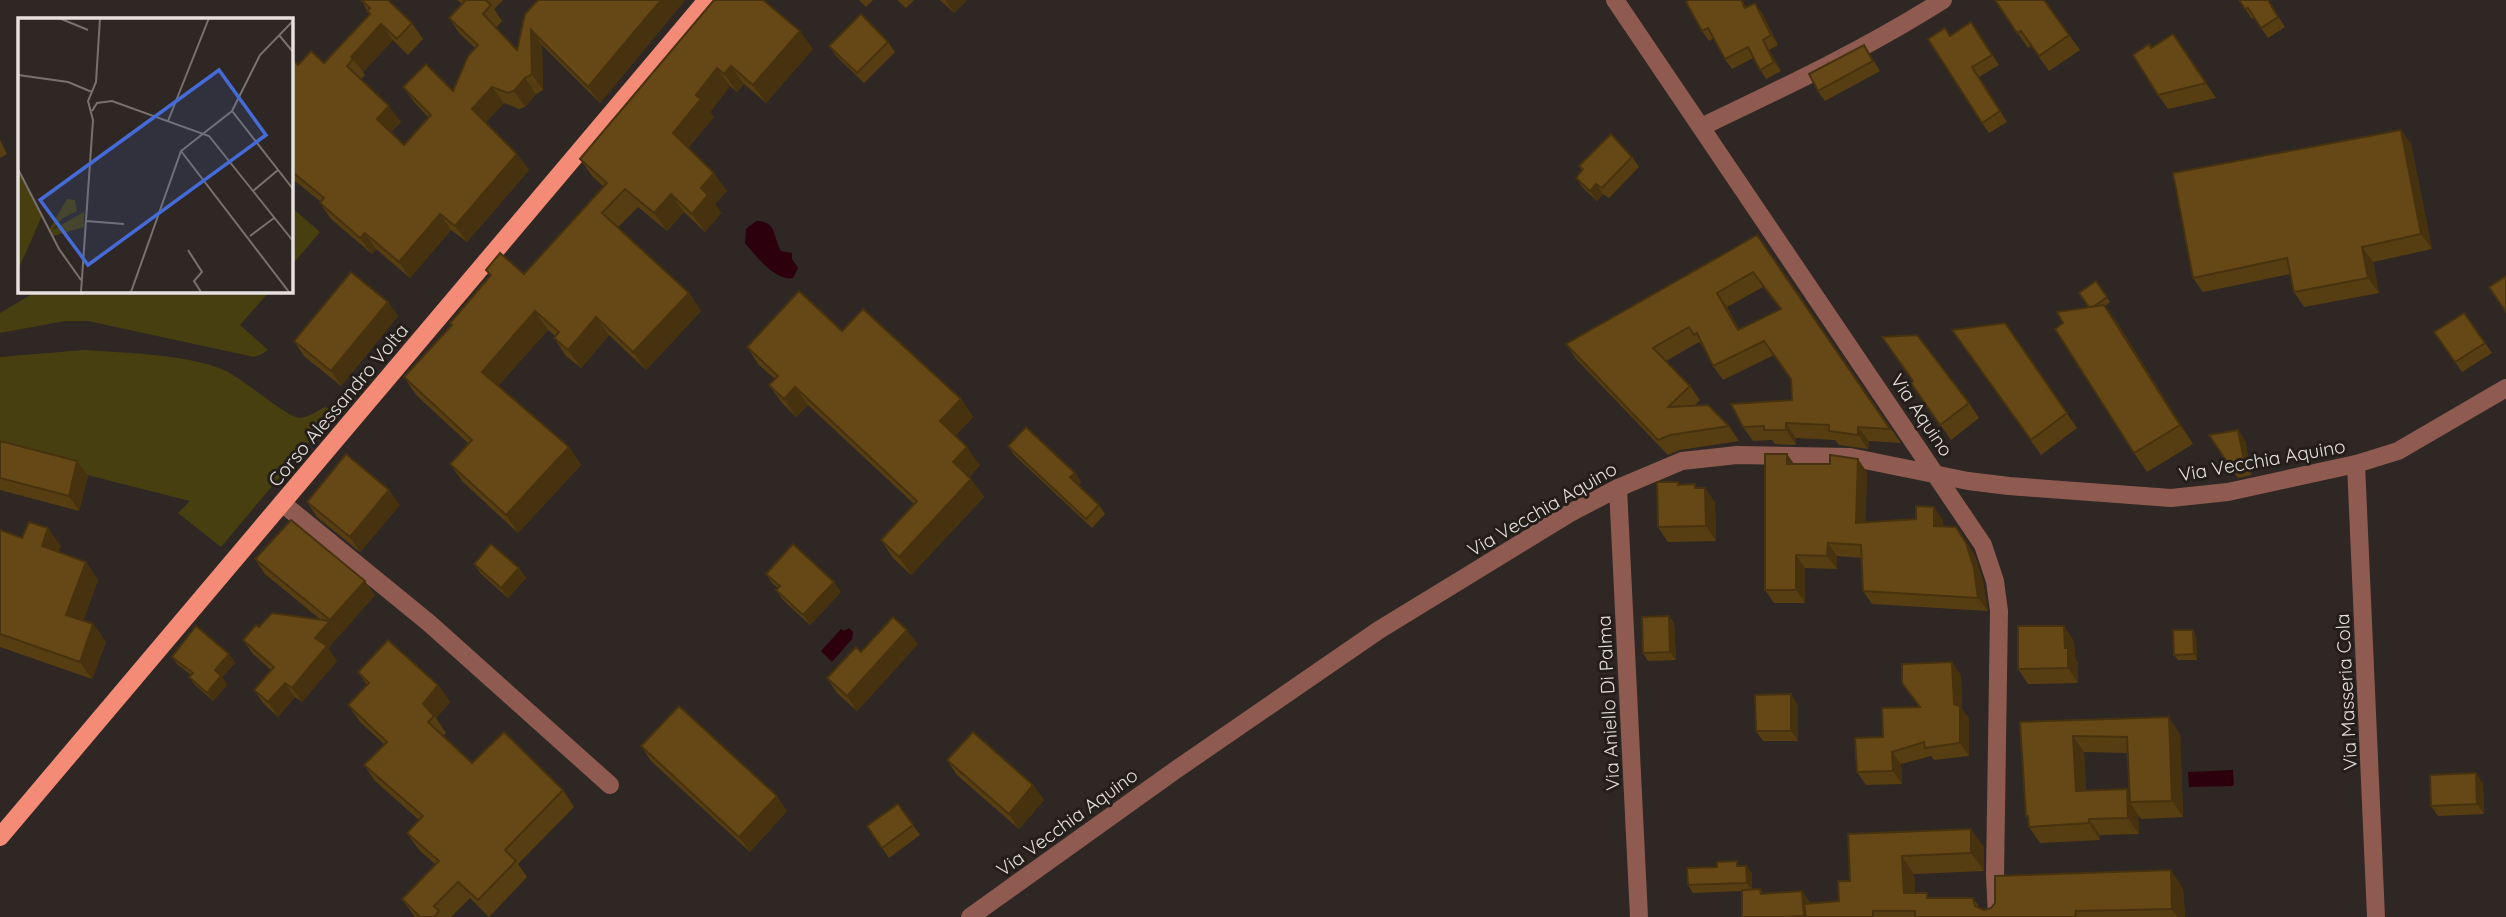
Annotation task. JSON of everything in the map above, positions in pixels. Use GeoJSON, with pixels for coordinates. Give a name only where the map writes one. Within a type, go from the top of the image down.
{"type":"FeatureCollection","features":[{"type":"Feature","properties":{"kind":"main road","name":"Corso Alessandro Volta"},"geometry":{"type":"LineString","coordinates":[[0,837],[707,0]]}},
{"type":"Feature","properties":{"kind":"street","name":"Via Aquino"},"geometry":{"type":"LineString","coordinates":[[1615,0],[1983,545],[1994,581],[1999,611],[1995,875],[1997,917]]}},
{"type":"Feature","properties":{"kind":"street"},"geometry":{"type":"LineString","coordinates":[[1701,127],[1791,84],[1906,23],[1943,0]]}},
{"type":"Feature","properties":{"kind":"street","name":"Via Vecchia Aquino"},"geometry":{"type":"LineString","coordinates":[[970,917],[1177,769],[1379,630],[1570,513],[1618,488],[1682,461],[1737,455],[1850,457],[1936,475],[2009,486],[2171,498],[2228,492],[2356,464],[2398,451],[2506,388]]}},
{"type":"Feature","properties":{"kind":"street","name":"Via Masseria Cola"},"geometry":{"type":"LineString","coordinates":[[2356,464],[2376,917]]}},
{"type":"Feature","properties":{"kind":"street","name":"Via Aniello Di Palma"},"geometry":{"type":"LineString","coordinates":[[1618,488],[1639,917]]}},
{"type":"Feature","properties":{"kind":"street"},"geometry":{"type":"LineString","coordinates":[[282,503],[429,623],[610,785]]}},
{"type":"Feature","properties":{"kind":"shaded area"},"geometry":{"type":"Polygon","coordinates":[[[292,208],[320,232],[292,265],[292,208]]]}},
{"type":"Feature","properties":{"kind":"shaded area"},"geometry":{"type":"Polygon","coordinates":[[[756,221],[771,227],[781,251],[792,253],[792,259],[798,268],[793,278],[773,272],[745,243],[746,229],[756,221]]]}},
{"type":"Feature","properties":{"kind":"shaded area"},"geometry":{"type":"Polygon","coordinates":[[[36,292],[269,292],[240,325],[268,350],[254,357],[88,321],[65,321],[0,333],[0,313],[36,292]]]}},
{"type":"Feature","properties":{"kind":"shaded area"},"geometry":{"type":"Polygon","coordinates":[[[84,350],[158,355],[196,361],[228,372],[294,416],[307,416],[325,407],[335,411],[221,547],[178,513],[190,501],[0,453],[0,357],[84,350]]]}},
{"type":"Feature","properties":{"kind":"shaded area"},"geometry":{"type":"Polygon","coordinates":[[[849,628],[853,632],[852,639],[832,662],[821,651],[841,629],[844,631],[849,628]]]}},
{"type":"Feature","properties":{"kind":"shaded area"},"geometry":{"type":"Polygon","coordinates":[[[2233,770],[2234,786],[2189,787],[2188,772],[2233,770]]]}},
{"type":"Feature","properties":{"kind":"building"},"geometry":{"type":"Polygon","coordinates":[[[361,0],[388,0],[412,23],[397,39],[381,24],[351,57],[353,59],[347,66],[389,106],[377,119],[404,145],[431,115],[403,87],[426,64],[453,91],[468,56],[478,45],[449,18],[464,0],[486,0],[491,5],[483,14],[517,50],[525,14],[538,0],[661,0],[588,87],[531,30],[532,74],[514,91],[508,93],[492,87],[472,109],[517,154],[455,226],[440,214],[399,262],[365,233],[360,238],[320,203],[324,198],[292,172],[292,59],[298,65],[311,51],[324,63],[370,14],[367,11],[370,8],[361,0]]]}},
{"type":"Feature","properties":{"kind":"building"},"geometry":{"type":"Polygon","coordinates":[[[714,0],[763,0],[800,31],[753,85],[731,66],[724,74],[717,68],[696,95],[701,99],[673,133],[714,173],[701,188],[708,195],[692,214],[671,194],[654,213],[625,189],[602,213],[689,293],[633,352],[596,317],[568,350],[554,338],[559,332],[535,311],[482,372],[569,447],[506,515],[450,464],[472,440],[404,377],[452,325],[450,323],[491,275],[486,270],[500,253],[524,274],[607,183],[580,159],[714,0]]]}},
{"type":"Feature","properties":{"kind":"building"},"geometry":{"type":"Polygon","coordinates":[[[1741,0],[1745,8],[1755,3],[1771,35],[1763,40],[1774,62],[1760,70],[1748,47],[1725,59],[1708,28],[1702,31],[1686,2],[1741,0]]]}},
{"type":"Feature","properties":{"kind":"building"},"geometry":{"type":"Polygon","coordinates":[[[1995,0],[2044,0],[2069,35],[2039,56],[2021,31],[2017,33],[1995,0]]]}},
{"type":"Feature","properties":{"kind":"building"},"geometry":{"type":"Polygon","coordinates":[[[2239,0],[2268,0],[2278,17],[2261,28],[2248,8],[2245,9],[2239,0]]]}},
{"type":"Feature","properties":{"kind":"building"},"geometry":{"type":"Polygon","coordinates":[[[861,14],[888,42],[857,73],[829,46],[861,14]]]}},
{"type":"Feature","properties":{"kind":"building"},"geometry":{"type":"Polygon","coordinates":[[[1971,22],[1992,55],[1972,67],[2000,111],[1982,123],[1928,39],[1945,28],[1950,36],[1971,22]]]}},
{"type":"Feature","properties":{"kind":"building"},"geometry":{"type":"Polygon","coordinates":[[[2173,34],[2206,83],[2158,95],[2133,55],[2149,44],[2151,48],[2173,34]]]}},
{"type":"Feature","properties":{"kind":"building"},"geometry":{"type":"Polygon","coordinates":[[[1864,45],[1873,61],[1818,91],[1809,74],[1864,45]]]}},
{"type":"Feature","properties":{"kind":"building"},"geometry":{"type":"Polygon","coordinates":[[[2401,130],[2421,234],[2362,247],[2368,278],[2294,292],[2287,258],[2193,278],[2173,173],[2401,130]]]}},
{"type":"Feature","properties":{"kind":"building"},"geometry":{"type":"Polygon","coordinates":[[[1611,134],[1632,157],[1602,188],[1596,184],[1590,191],[1576,178],[1583,169],[1579,166],[1611,134]]]}},
{"type":"Feature","properties":{"kind":"building"},"geometry":{"type":"Polygon","coordinates":[[[1757,235],[1890,429],[1858,427],[1858,435],[1829,431],[1829,425],[1786,423],[1786,430],[1764,430],[1764,426],[1743,427],[1731,404],[1792,400],[1791,379],[1764,341],[1713,366],[1697,333],[1694,335],[1689,327],[1653,348],[1690,386],[1668,407],[1708,405],[1729,426],[1670,435],[1658,440],[1566,344],[1757,235]],[[1753,272],[1717,293],[1738,330],[1781,309],[1753,272]]]}},
{"type":"Feature","properties":{"kind":"building"},"geometry":{"type":"Polygon","coordinates":[[[351,272],[388,302],[331,371],[294,341],[351,272]]]}},
{"type":"Feature","properties":{"kind":"building"},"geometry":{"type":"Polygon","coordinates":[[[2506,276],[2506,312],[2489,287],[2506,276]]]}},
{"type":"Feature","properties":{"kind":"building"},"geometry":{"type":"Polygon","coordinates":[[[2096,281],[2107,297],[2089,307],[2079,293],[2096,281]]]}},
{"type":"Feature","properties":{"kind":"building"},"geometry":{"type":"Polygon","coordinates":[[[799,291],[842,331],[863,309],[961,399],[940,421],[967,447],[953,462],[971,479],[899,557],[881,540],[917,501],[795,387],[784,399],[769,385],[778,376],[747,347],[799,291]]]}},
{"type":"Feature","properties":{"kind":"building"},"geometry":{"type":"Polygon","coordinates":[[[2104,305],[2180,425],[2134,453],[2055,329],[2063,323],[2057,312],[2104,305]]]}},
{"type":"Feature","properties":{"kind":"building"},"geometry":{"type":"Polygon","coordinates":[[[2464,313],[2485,343],[2455,362],[2434,332],[2464,313]]]}},
{"type":"Feature","properties":{"kind":"building"},"geometry":{"type":"Polygon","coordinates":[[[2005,323],[2067,413],[2031,440],[1952,330],[2005,323]]]}},
{"type":"Feature","properties":{"kind":"building"},"geometry":{"type":"Polygon","coordinates":[[[1917,335],[1969,403],[1940,425],[1882,337],[1917,335]]]}},
{"type":"Feature","properties":{"kind":"building"},"geometry":{"type":"Polygon","coordinates":[[[1026,427],[1075,473],[1070,477],[1099,505],[1086,519],[1008,446],[1026,427]]]}},
{"type":"Feature","properties":{"kind":"building"},"geometry":{"type":"Polygon","coordinates":[[[2238,430],[2245,465],[2231,468],[2209,435],[2238,430]]]}},
{"type":"Feature","properties":{"kind":"building"},"geometry":{"type":"Polygon","coordinates":[[[0,441],[77,461],[69,496],[0,478],[0,441]]]}},
{"type":"Feature","properties":{"kind":"building"},"geometry":{"type":"Polygon","coordinates":[[[346,454],[389,490],[350,537],[307,502],[346,454]]]}},
{"type":"Feature","properties":{"kind":"building"},"geometry":{"type":"Polygon","coordinates":[[[1765,454],[1787,454],[1787,464],[1830,464],[1830,455],[1858,459],[1856,523],[1916,519],[1916,506],[1934,507],[1934,526],[1956,527],[1966,543],[1974,568],[1978,598],[1863,591],[1861,545],[1828,543],[1827,556],[1796,555],[1796,590],[1765,590],[1765,454]]]}},
{"type":"Feature","properties":{"kind":"building"},"geometry":{"type":"Polygon","coordinates":[[[1657,482],[1695,484],[1695,488],[1705,488],[1706,526],[1658,527],[1657,482]]]}},
{"type":"Feature","properties":{"kind":"building"},"geometry":{"type":"Polygon","coordinates":[[[291,520],[365,581],[330,620],[255,559],[291,520]]]}},
{"type":"Feature","properties":{"kind":"building"},"geometry":{"type":"Polygon","coordinates":[[[29,522],[48,528],[42,546],[86,562],[66,615],[93,624],[80,662],[0,634],[0,530],[22,538],[29,522]]]}},
{"type":"Feature","properties":{"kind":"building"},"geometry":{"type":"Polygon","coordinates":[[[491,544],[519,568],[501,588],[474,564],[491,544]]]}},
{"type":"Feature","properties":{"kind":"building"},"geometry":{"type":"Polygon","coordinates":[[[793,544],[834,582],[803,615],[776,590],[780,586],[766,574],[793,544]]]}},
{"type":"Feature","properties":{"kind":"building"},"geometry":{"type":"Polygon","coordinates":[[[272,613],[330,621],[315,638],[327,646],[292,688],[285,683],[268,702],[254,690],[274,667],[243,640],[256,625],[259,627],[272,613]]]}},
{"type":"Feature","properties":{"kind":"building"},"geometry":{"type":"Polygon","coordinates":[[[1669,616],[1670,652],[1643,653],[1642,617],[1669,616]]]}},
{"type":"Feature","properties":{"kind":"building"},"geometry":{"type":"Polygon","coordinates":[[[893,617],[907,630],[847,696],[827,678],[856,647],[861,652],[893,617]]]}},
{"type":"Feature","properties":{"kind":"building"},"geometry":{"type":"Polygon","coordinates":[[[196,626],[229,654],[215,670],[221,676],[207,693],[189,677],[193,673],[172,657],[196,626]]]}},
{"type":"Feature","properties":{"kind":"building"},"geometry":{"type":"Polygon","coordinates":[[[2018,626],[2064,626],[2068,668],[2018,669],[2018,626]]]}},
{"type":"Feature","properties":{"kind":"building"},"geometry":{"type":"Polygon","coordinates":[[[2173,630],[2193,630],[2194,654],[2174,655],[2173,630]]]}},
{"type":"Feature","properties":{"kind":"building"},"geometry":{"type":"Polygon","coordinates":[[[388,640],[438,685],[423,704],[434,716],[428,722],[472,763],[504,732],[563,790],[505,850],[516,861],[478,900],[458,882],[434,906],[439,911],[434,917],[420,917],[402,899],[439,861],[407,833],[423,816],[364,765],[387,742],[348,705],[369,683],[358,672],[388,640]]]}},
{"type":"Feature","properties":{"kind":"building"},"geometry":{"type":"Polygon","coordinates":[[[1952,662],[1954,704],[1960,706],[1960,743],[1925,748],[1924,742],[1892,752],[1893,771],[1857,772],[1855,738],[1883,737],[1882,708],[1920,707],[1902,683],[1902,664],[1952,662]]]}},
{"type":"Feature","properties":{"kind":"building"},"geometry":{"type":"Polygon","coordinates":[[[1791,694],[1791,731],[1756,731],[1755,695],[1791,694]]]}},
{"type":"Feature","properties":{"kind":"building"},"geometry":{"type":"Polygon","coordinates":[[[679,706],[777,796],[739,837],[641,746],[679,706]]]}},
{"type":"Feature","properties":{"kind":"building"},"geometry":{"type":"Polygon","coordinates":[[[2169,717],[2172,801],[2130,802],[2127,737],[2073,736],[2076,791],[2127,789],[2128,818],[2089,819],[2089,823],[2029,827],[2020,722],[2169,717]]]}},
{"type":"Feature","properties":{"kind":"building"},"geometry":{"type":"Polygon","coordinates":[[[973,732],[1033,785],[1009,814],[947,760],[973,732]]]}},
{"type":"Feature","properties":{"kind":"building"},"geometry":{"type":"Polygon","coordinates":[[[2476,773],[2477,804],[2431,806],[2430,775],[2476,773]]]}},
{"type":"Feature","properties":{"kind":"building"},"geometry":{"type":"Polygon","coordinates":[[[898,804],[913,825],[882,848],[867,826],[898,804]]]}},
{"type":"Feature","properties":{"kind":"building"},"geometry":{"type":"Polygon","coordinates":[[[1971,829],[1971,853],[1902,856],[1904,893],[1927,893],[1927,898],[1973,898],[1975,906],[1984,910],[1995,903],[1995,876],[2171,870],[2172,909],[2076,911],[2075,917],[1915,917],[1915,911],[1873,911],[1873,917],[1806,917],[1804,904],[1839,901],[1838,881],[1850,881],[1848,834],[1971,829]]]}},
{"type":"Feature","properties":{"kind":"building"},"geometry":{"type":"Polygon","coordinates":[[[1737,861],[1737,866],[1746,866],[1747,883],[1688,885],[1687,868],[1717,867],[1717,862],[1737,861]]]}},
{"type":"Feature","properties":{"kind":"building"},"geometry":{"type":"Polygon","coordinates":[[[1760,889],[1761,894],[1802,891],[1804,916],[1742,917],[1742,890],[1760,889]]]}}]}
